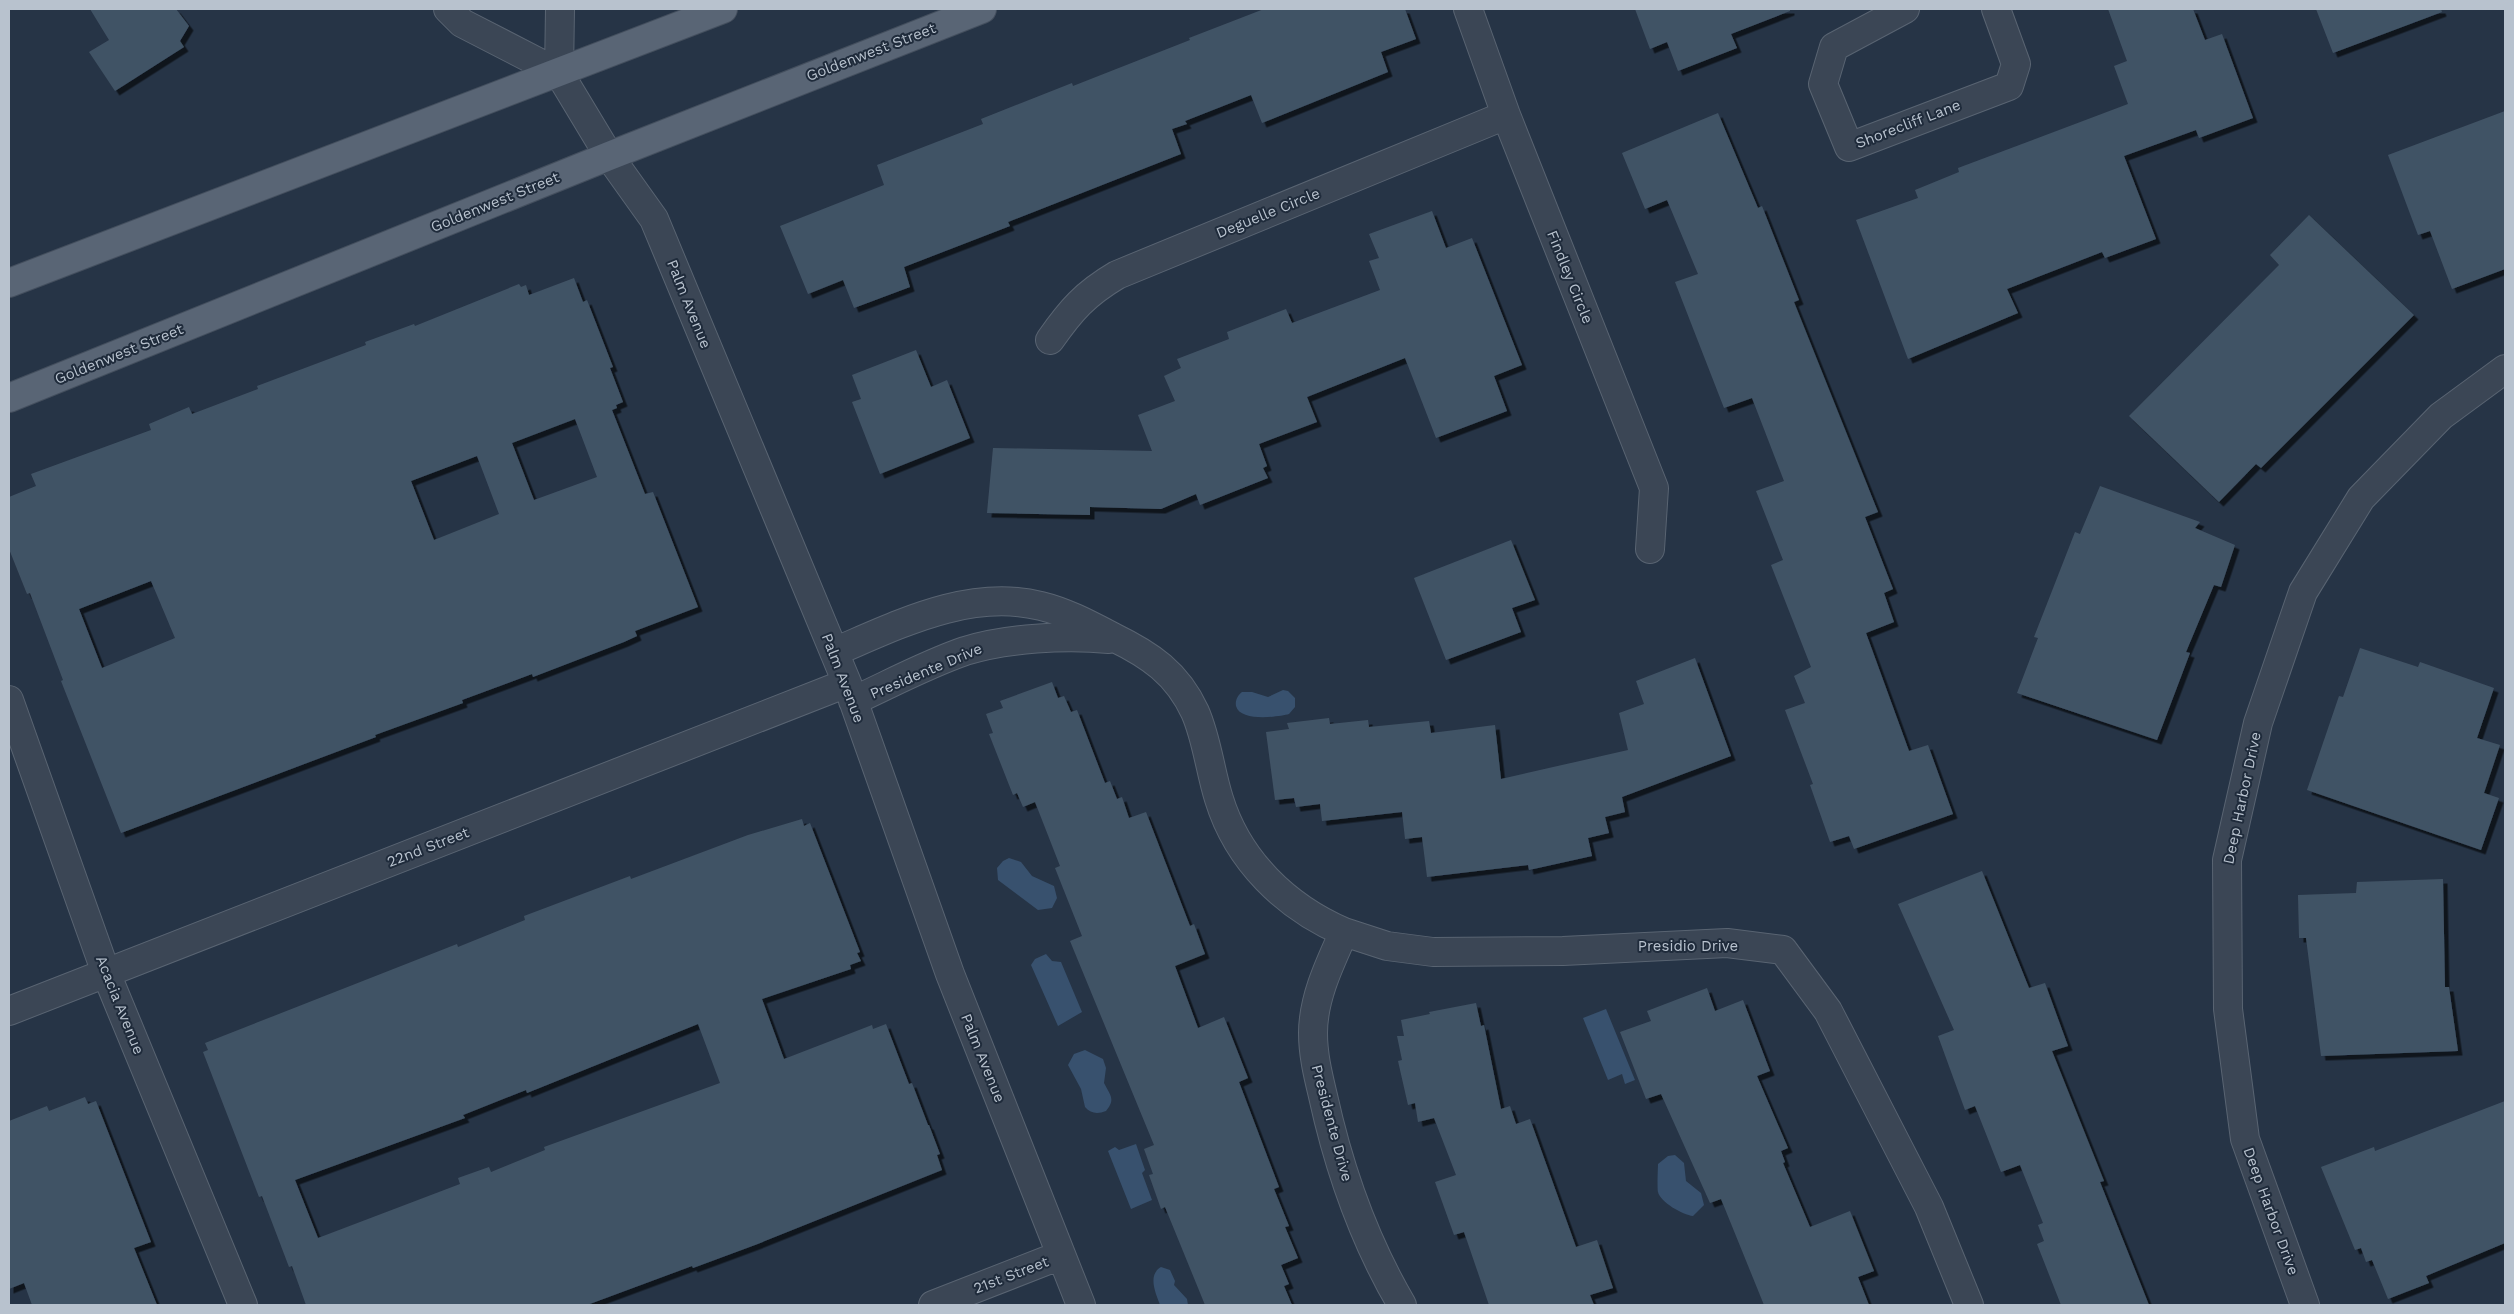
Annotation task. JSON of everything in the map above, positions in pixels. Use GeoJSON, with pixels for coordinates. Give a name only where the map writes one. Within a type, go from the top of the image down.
{"type":"FeatureCollection","features":[{"type":"Feature","properties":{"kind":"main road"},"geometry":{"type":"LineString","coordinates":[[9,283],[723,9]]}},
{"type":"Feature","properties":{"kind":"main road","name":"Goldenwest Street"},"geometry":{"type":"LineString","coordinates":[[9,398],[609,156],[982,9]]}},
{"type":"Feature","properties":{"kind":"street"},"geometry":{"type":"LineString","coordinates":[[448,9],[462,23],[558,73],[560,9]]}},
{"type":"Feature","properties":{"kind":"street","name":"Findley Circle"},"geometry":{"type":"LineString","coordinates":[[1468,9],[1506,115],[1654,488],[1650,549]]}},
{"type":"Feature","properties":{"kind":"street","name":"Shorecliff Lane"},"geometry":{"type":"LineString","coordinates":[[1905,9],[1834,47],[1823,84],[1849,147],[2009,86],[2016,64],[1996,9]]}},
{"type":"Feature","properties":{"kind":"street","name":"Palm Avenue"},"geometry":{"type":"LineString","coordinates":[[558,73],[609,156],[654,219],[850,692],[950,974],[1081,1305]]}},
{"type":"Feature","properties":{"kind":"street","name":"Deguelle Circle"},"geometry":{"type":"LineString","coordinates":[[1050,340],[1071,311],[1092,290],[1116,275],[1506,115]]}},
{"type":"Feature","properties":{"kind":"street","name":"Deep Harbor Drive"},"geometry":{"type":"LineString","coordinates":[[2305,1305],[2245,1139],[2228,1009],[2227,860],[2258,723],[2303,592],[2361,498],[2441,416],[2505,369]]}},
{"type":"Feature","properties":{"kind":"street"},"geometry":{"type":"LineString","coordinates":[[976,603],[984,646]]}},
{"type":"Feature","properties":{"kind":"street","name":"Presidente Drive"},"geometry":{"type":"LineString","coordinates":[[834,652],[931,613],[976,603],[1039,605],[1074,618],[1147,654],[1172,677],[1185,693],[1195,713],[1219,800],[1240,846],[1281,895],[1308,914],[1344,932],[1325,975],[1316,1009],[1312,1032],[1315,1061],[1328,1121],[1346,1180],[1367,1234],[1402,1305]]}},
{"type":"Feature","properties":{"kind":"street","name":"Presidente Drive"},"geometry":{"type":"LineString","coordinates":[[850,692],[984,646],[1036,639],[1118,640]]}},
{"type":"Feature","properties":{"kind":"street","name":"22nd Street"},"geometry":{"type":"LineString","coordinates":[[9,1011],[850,692]]}},
{"type":"Feature","properties":{"kind":"street","name":"Acacia Avenue"},"geometry":{"type":"LineString","coordinates":[[9,700],[106,973],[243,1305]]}},
{"type":"Feature","properties":{"kind":"street","name":"Presidio Drive"},"geometry":{"type":"LineString","coordinates":[[1344,932],[1387,946],[1433,952],[1563,951],[1727,943],[1783,950],[1828,1011],[1929,1207],[1969,1305]]}},
{"type":"Feature","properties":{"kind":"street","name":"21st Street"},"geometry":{"type":"LineString","coordinates":[[933,1305],[1061,1255]]}},
{"type":"Feature","properties":{"kind":"water"},"geometry":{"type":"Polygon","coordinates":[[[1283,690],[1288,691],[1295,698],[1295,707],[1289,714],[1268,717],[1252,716],[1239,711],[1236,706],[1237,698],[1242,692],[1252,692],[1268,697],[1283,690]]]}},
{"type":"Feature","properties":{"kind":"water"},"geometry":{"type":"Polygon","coordinates":[[[1009,858],[1021,862],[1032,876],[1054,886],[1057,898],[1052,908],[1038,910],[998,880],[997,868],[1003,861],[1009,858]]]}},
{"type":"Feature","properties":{"kind":"water"},"geometry":{"type":"Polygon","coordinates":[[[1046,954],[1052,961],[1061,962],[1082,1012],[1058,1026],[1031,965],[1035,959],[1046,954]]]}},
{"type":"Feature","properties":{"kind":"water"},"geometry":{"type":"Polygon","coordinates":[[[1606,1009],[1635,1080],[1625,1084],[1622,1074],[1608,1080],[1583,1018],[1606,1009]]]}},
{"type":"Feature","properties":{"kind":"water"},"geometry":{"type":"Polygon","coordinates":[[[1085,1050],[1103,1059],[1106,1068],[1104,1083],[1110,1094],[1111,1103],[1106,1111],[1103,1112],[1092,1112],[1085,1107],[1081,1089],[1068,1065],[1074,1054],[1085,1050]]]}},
{"type":"Feature","properties":{"kind":"water"},"geometry":{"type":"Polygon","coordinates":[[[1136,1144],[1145,1170],[1142,1173],[1152,1200],[1131,1209],[1108,1151],[1115,1147],[1119,1150],[1136,1144]]]}},
{"type":"Feature","properties":{"kind":"water"},"geometry":{"type":"Polygon","coordinates":[[[1675,1155],[1684,1163],[1686,1181],[1701,1193],[1704,1205],[1693,1216],[1672,1207],[1663,1200],[1658,1192],[1658,1164],[1668,1156],[1675,1155]]]}},
{"type":"Feature","properties":{"kind":"water"},"geometry":{"type":"Polygon","coordinates":[[[1161,1267],[1170,1270],[1175,1281],[1174,1285],[1187,1299],[1188,1305],[1160,1305],[1153,1280],[1157,1270],[1161,1267]]]}},
{"type":"Feature","properties":{"kind":"building"},"geometry":{"type":"Polygon","coordinates":[[[90,9],[176,9],[189,26],[180,41],[184,47],[115,91],[89,52],[109,40],[90,9]]]}},
{"type":"Feature","properties":{"kind":"building"},"geometry":{"type":"Polygon","coordinates":[[[1264,9],[1405,9],[1416,39],[1381,52],[1388,72],[1262,123],[1251,95],[1185,121],[1187,124],[1172,129],[1181,154],[1008,222],[1010,226],[904,267],[910,287],[854,308],[843,280],[808,294],[780,226],[884,185],[877,165],[983,124],[981,119],[1072,83],[1073,86],[1264,9]]]}},
{"type":"Feature","properties":{"kind":"building"},"geometry":{"type":"Polygon","coordinates":[[[1635,9],[1790,9],[1790,11],[1731,34],[1737,48],[1678,71],[1667,42],[1650,49],[1635,9]]]}},
{"type":"Feature","properties":{"kind":"building"},"geometry":{"type":"Polygon","coordinates":[[[2108,9],[2193,9],[2205,40],[2222,34],[2253,118],[2199,138],[2196,130],[2124,156],[2156,239],[2105,258],[2102,252],[2007,289],[2018,313],[1908,359],[1856,220],[1918,198],[1915,190],[1959,172],[1958,168],[2128,104],[2114,66],[2127,61],[2108,9]]]}},
{"type":"Feature","properties":{"kind":"building"},"geometry":{"type":"Polygon","coordinates":[[[2316,9],[2441,9],[2442,12],[2333,53],[2316,9]]]}},
{"type":"Feature","properties":{"kind":"building"},"geometry":{"type":"Polygon","coordinates":[[[2505,111],[2505,269],[2452,289],[2430,231],[2418,235],[2388,155],[2505,111]]]}},
{"type":"Feature","properties":{"kind":"building"},"geometry":{"type":"Polygon","coordinates":[[[1718,113],[1758,208],[1762,206],[1799,300],[1794,302],[1878,512],[1865,517],[1893,589],[1884,593],[1894,622],[1866,633],[1909,751],[1928,745],[1953,814],[1854,849],[1849,836],[1830,842],[1810,785],[1813,784],[1785,710],[1805,703],[1794,676],[1811,667],[1771,565],[1783,560],[1756,491],[1784,481],[1752,398],[1724,408],[1675,282],[1698,274],[1667,200],[1645,209],[1622,153],[1718,113]]]}},
{"type":"Feature","properties":{"kind":"building"},"geometry":{"type":"Polygon","coordinates":[[[1432,211],[1446,248],[1472,238],[1522,365],[1494,376],[1507,411],[1436,438],[1405,358],[1307,397],[1317,422],[1259,444],[1267,466],[1263,468],[1268,478],[1200,505],[1196,494],[1161,509],[1090,507],[1090,515],[987,513],[993,448],[1152,451],[1138,415],[1175,401],[1164,376],[1181,368],[1177,359],[1229,339],[1227,332],[1286,309],[1292,323],[1380,290],[1369,261],[1379,258],[1369,234],[1432,211]]]}},
{"type":"Feature","properties":{"kind":"building"},"geometry":{"type":"Polygon","coordinates":[[[2309,215],[2414,315],[2261,468],[2256,464],[2219,502],[2129,416],[2279,265],[2270,255],[2309,215]]]}},
{"type":"Feature","properties":{"kind":"building"},"geometry":{"type":"Polygon","coordinates":[[[574,278],[583,302],[587,300],[613,367],[610,368],[623,402],[616,405],[617,408],[612,410],[645,494],[653,492],[698,607],[635,631],[637,636],[624,642],[533,677],[532,674],[462,700],[463,703],[375,735],[376,737],[121,833],[61,681],[63,680],[30,593],[27,594],[9,549],[9,497],[36,486],[31,474],[151,430],[149,424],[189,407],[192,414],[258,389],[257,386],[366,345],[365,342],[414,324],[415,326],[519,284],[521,287],[526,285],[529,295],[574,278]],[[575,419],[512,443],[534,500],[597,477],[575,419]],[[477,456],[411,481],[434,540],[499,514],[477,456]],[[151,581],[79,609],[102,668],[175,638],[151,581]]]}},
{"type":"Feature","properties":{"kind":"building"},"geometry":{"type":"Polygon","coordinates":[[[916,350],[931,387],[947,380],[970,438],[880,474],[852,402],[861,399],[852,375],[916,350]]]}},
{"type":"Feature","properties":{"kind":"building"},"geometry":{"type":"Polygon","coordinates":[[[2100,486],[2200,522],[2195,528],[2235,545],[2221,587],[2214,585],[2186,652],[2190,653],[2157,740],[2017,693],[2038,638],[2034,637],[2075,532],[2080,534],[2100,486]]]}},
{"type":"Feature","properties":{"kind":"building"},"geometry":{"type":"Polygon","coordinates":[[[1511,540],[1535,600],[1512,608],[1521,632],[1446,660],[1414,578],[1511,540]]]}},
{"type":"Feature","properties":{"kind":"building"},"geometry":{"type":"Polygon","coordinates":[[[2360,648],[2418,667],[2420,662],[2494,688],[2477,738],[2500,745],[2484,793],[2499,798],[2481,850],[2307,790],[2339,696],[2343,697],[2360,648]]]}},
{"type":"Feature","properties":{"kind":"building"},"geometry":{"type":"Polygon","coordinates":[[[1695,658],[1731,756],[1622,797],[1625,812],[1605,817],[1609,833],[1588,838],[1592,856],[1529,870],[1528,865],[1427,877],[1422,837],[1405,839],[1402,812],[1322,821],[1320,804],[1296,807],[1294,798],[1275,800],[1266,732],[1289,729],[1287,723],[1329,718],[1330,724],[1368,720],[1369,727],[1429,721],[1431,733],[1495,725],[1501,779],[1628,750],[1619,713],[1644,704],[1636,681],[1695,658]]]}},
{"type":"Feature","properties":{"kind":"building"},"geometry":{"type":"Polygon","coordinates":[[[1052,682],[1058,698],[1064,696],[1071,712],[1077,710],[1105,783],[1110,781],[1117,799],[1122,797],[1129,818],[1146,812],[1190,926],[1194,924],[1205,954],[1175,966],[1198,1028],[1224,1017],[1248,1078],[1239,1082],[1279,1187],[1274,1189],[1289,1226],[1285,1227],[1298,1258],[1281,1265],[1289,1284],[1284,1286],[1292,1305],[1205,1305],[1165,1207],[1161,1209],[1149,1175],[1153,1174],[1144,1149],[1154,1145],[1070,941],[1082,936],[1055,868],[1060,866],[1035,802],[1023,807],[1017,793],[1013,795],[989,734],[993,733],[986,714],[1003,708],[1000,701],[1052,682]]]}},
{"type":"Feature","properties":{"kind":"building"},"geometry":{"type":"Polygon","coordinates":[[[802,819],[804,826],[810,823],[860,952],[857,953],[861,961],[850,965],[851,969],[762,999],[784,1059],[872,1025],[873,1029],[886,1024],[909,1084],[912,1083],[929,1125],[940,1154],[937,1155],[942,1170],[755,1245],[587,1305],[306,1305],[292,1266],[289,1267],[262,1196],[259,1197],[203,1052],[208,1050],[205,1043],[457,944],[458,947],[525,920],[524,916],[630,876],[631,879],[748,835],[802,819]],[[698,1024],[527,1093],[526,1090],[463,1115],[465,1118],[295,1180],[318,1238],[460,1184],[458,1178],[489,1167],[491,1172],[545,1150],[544,1147],[720,1083],[698,1024]]]}},
{"type":"Feature","properties":{"kind":"building"},"geometry":{"type":"Polygon","coordinates":[[[1982,871],[2029,988],[2045,983],[2068,1046],[2052,1051],[2104,1181],[2100,1182],[2149,1305],[2061,1305],[2037,1244],[2044,1241],[2038,1225],[2043,1223],[2020,1165],[2001,1172],[1975,1106],[1965,1110],[1938,1036],[1954,1030],[1898,904],[1982,871]]]}},
{"type":"Feature","properties":{"kind":"building"},"geometry":{"type":"Polygon","coordinates":[[[2443,879],[2445,987],[2449,987],[2458,1051],[2321,1056],[2306,938],[2299,938],[2298,895],[2356,893],[2357,882],[2443,879]]]}},
{"type":"Feature","properties":{"kind":"building"},"geometry":{"type":"Polygon","coordinates":[[[1707,988],[1715,1011],[1743,1000],[1770,1071],[1757,1076],[1788,1148],[1781,1151],[1785,1162],[1783,1163],[1810,1227],[1850,1211],[1874,1271],[1858,1277],[1869,1305],[1764,1305],[1721,1199],[1710,1203],[1661,1094],[1646,1099],[1620,1032],[1651,1021],[1647,1011],[1707,988]]]}},
{"type":"Feature","properties":{"kind":"building"},"geometry":{"type":"Polygon","coordinates":[[[1476,1003],[1481,1026],[1484,1025],[1501,1109],[1510,1106],[1516,1124],[1530,1119],[1576,1247],[1597,1240],[1613,1288],[1590,1295],[1594,1305],[1489,1305],[1464,1232],[1454,1235],[1435,1182],[1456,1175],[1434,1118],[1418,1122],[1415,1103],[1408,1105],[1398,1061],[1402,1060],[1397,1036],[1404,1036],[1401,1020],[1430,1014],[1429,1012],[1476,1003]]]}},
{"type":"Feature","properties":{"kind":"building"},"geometry":{"type":"Polygon","coordinates":[[[85,1097],[88,1104],[96,1101],[151,1242],[134,1248],[157,1305],[32,1305],[24,1283],[9,1289],[9,1121],[47,1106],[49,1111],[85,1097]]]}},
{"type":"Feature","properties":{"kind":"building"},"geometry":{"type":"Polygon","coordinates":[[[2505,1101],[2505,1243],[2426,1276],[2429,1283],[2388,1299],[2372,1260],[2366,1262],[2361,1248],[2355,1250],[2321,1167],[2374,1147],[2375,1151],[2505,1101]]]}}]}
